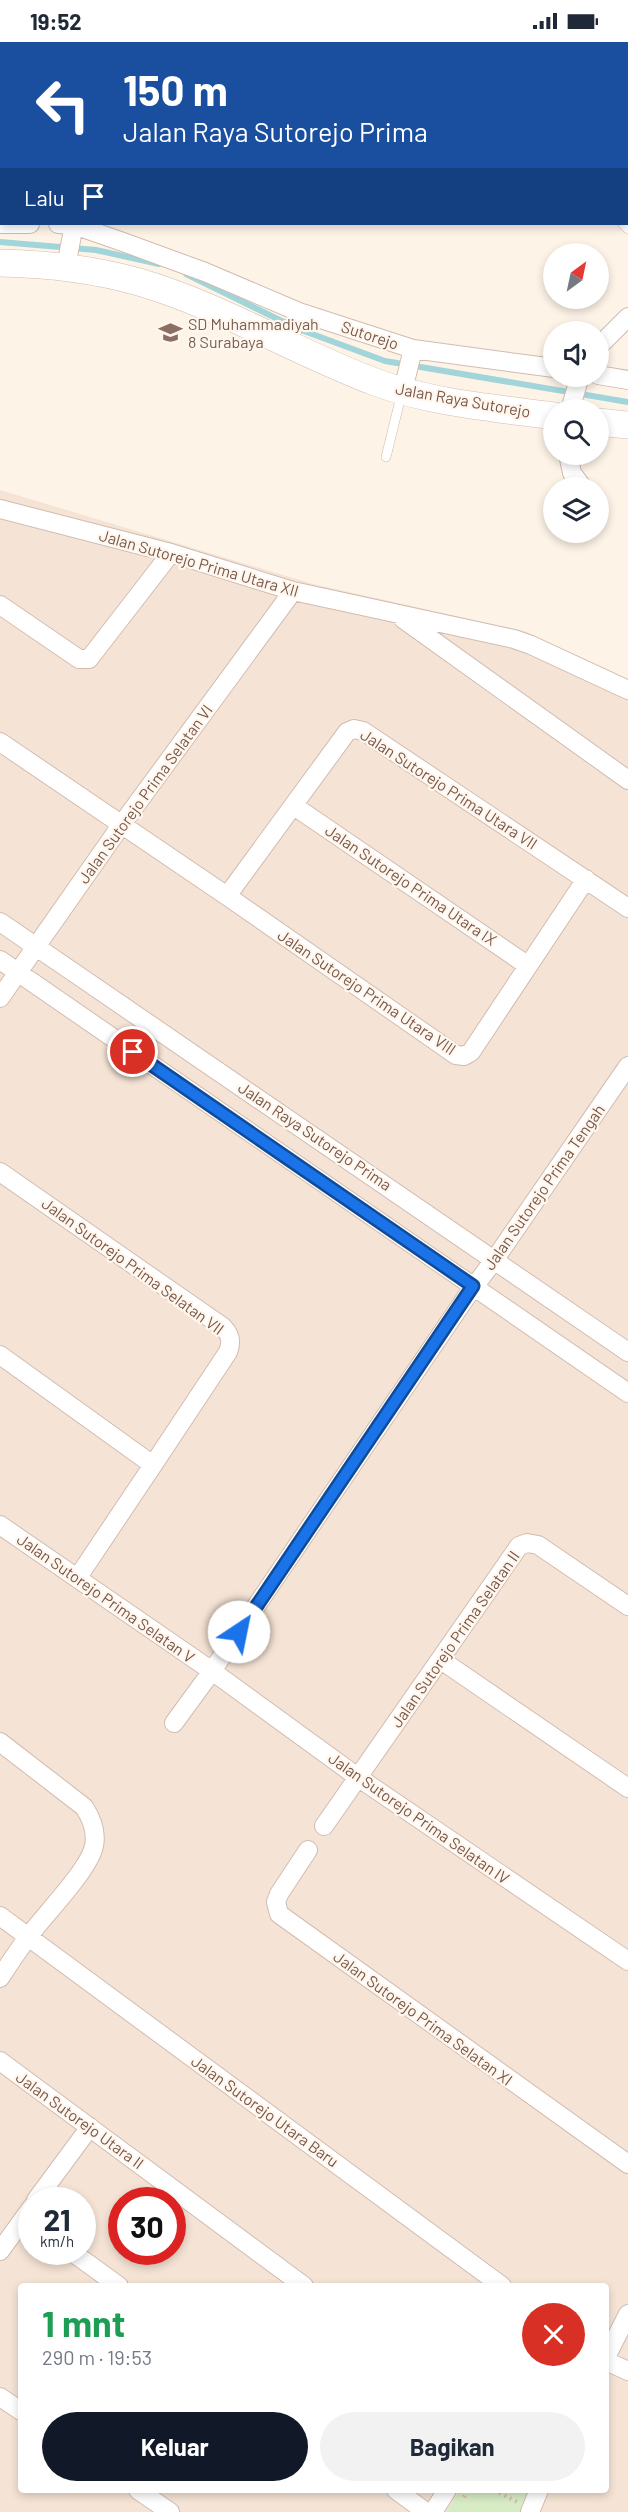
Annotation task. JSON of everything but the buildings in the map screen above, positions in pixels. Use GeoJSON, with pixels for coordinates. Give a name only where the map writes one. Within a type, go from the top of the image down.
{"type":"FeatureCollection","features":[{"type":"Feature","properties":{"kind":"main road","name":"Jalan Raya Sutorejo"},"geometry":{"type":"LineString","coordinates":[[0,263],[67,260],[178,296],[294,326],[374,381],[404,385],[478,406],[570,398]]}},
{"type":"Feature","properties":{"kind":"main road"},"geometry":{"type":"LineString","coordinates":[[609,423],[628,425]]}},
{"type":"Feature","properties":{"kind":"street"},"geometry":{"type":"LineString","coordinates":[[67,260],[68,228]]}},
{"type":"Feature","properties":{"kind":"street","name":"Sutorejo"},"geometry":{"type":"LineString","coordinates":[[68,228],[205,273],[294,326],[412,351],[543,367]]}},
{"type":"Feature","properties":{"kind":"street"},"geometry":{"type":"LineString","coordinates":[[609,336],[628,317]]}},
{"type":"Feature","properties":{"kind":"street"},"geometry":{"type":"LineString","coordinates":[[404,385],[412,351]]}},
{"type":"Feature","properties":{"kind":"street"},"geometry":{"type":"LineString","coordinates":[[609,377],[628,380]]}},
{"type":"Feature","properties":{"kind":"street","name":"Jalan Sutorejo Prima Utara XII"},"geometry":{"type":"LineString","coordinates":[[0,509],[171,553],[293,591],[398,615],[470,628],[524,642],[628,690]]}},
{"type":"Feature","properties":{"kind":"street"},"geometry":{"type":"LineString","coordinates":[[0,605],[79,659],[89,660],[171,553]]}},
{"type":"Feature","properties":{"kind":"street","name":"Jalan Sutorejo Prima Selatan VI"},"geometry":{"type":"LineString","coordinates":[[0,998],[122,824],[293,591]]}},
{"type":"Feature","properties":{"kind":"street","name":"Jalan Sutorejo Prima Utara XII"},"geometry":{"type":"LineString","coordinates":[[398,615],[628,780]]}},
{"type":"Feature","properties":{"kind":"street","name":"Jalan Sutorejo Prima Utara VII"},"geometry":{"type":"LineString","coordinates":[[227,896],[347,732],[356,729],[363,731],[628,908]]}},
{"type":"Feature","properties":{"kind":"street","name":"Jalan Sutorejo Prima Utara VIII"},"geometry":{"type":"LineString","coordinates":[[0,742],[456,1055],[464,1056],[471,1052],[586,879]]}},
{"type":"Feature","properties":{"kind":"street","name":"Jalan Sutorejo Prima Utara IX"},"geometry":{"type":"LineString","coordinates":[[294,806],[527,965]]}},
{"type":"Feature","properties":{"kind":"street","name":"Jalan Raya Sutorejo Prima"},"geometry":{"type":"LineString","coordinates":[[0,922],[628,1352]]}},
{"type":"Feature","properties":{"kind":"street","name":"Jalan Raya Sutorejo Prima"},"geometry":{"type":"LineString","coordinates":[[0,960],[628,1393]]}},
{"type":"Feature","properties":{"kind":"street","name":"Jalan Sutorejo Prima Tengah"},"geometry":{"type":"LineString","coordinates":[[174,1723],[212,1671],[473,1286],[495,1259],[628,1066]]}},
{"type":"Feature","properties":{"kind":"street","name":"Jalan Sutorejo Prima Selatan VII"},"geometry":{"type":"LineString","coordinates":[[0,1172],[223,1328],[230,1336],[231,1346],[228,1352],[153,1465]]}},
{"type":"Feature","properties":{"kind":"street"},"geometry":{"type":"LineString","coordinates":[[0,1355],[153,1465],[78,1577]]}},
{"type":"Feature","properties":{"kind":"street","name":"Jalan Sutorejo Prima Selatan V"},"geometry":{"type":"LineString","coordinates":[[0,1525],[212,1671]]}},
{"type":"Feature","properties":{"kind":"street","name":"Jalan Sutorejo Prima Selatan II"},"geometry":{"type":"LineString","coordinates":[[359,1778],[514,1550],[524,1544],[538,1545],[628,1606]]}},
{"type":"Feature","properties":{"kind":"street"},"geometry":{"type":"LineString","coordinates":[[441,1660],[628,1788]]}},
{"type":"Feature","properties":{"kind":"street","name":"Jalan Sutorejo Prima Selatan IV"},"geometry":{"type":"LineString","coordinates":[[212,1671],[359,1778],[628,1961]]}},
{"type":"Feature","properties":{"kind":"street"},"geometry":{"type":"LineString","coordinates":[[0,1742],[84,1807],[94,1827],[94,1844],[82,1868],[28,1937],[0,1978]]}},
{"type":"Feature","properties":{"kind":"street"},"geometry":{"type":"LineString","coordinates":[[324,1826],[359,1778]]}},
{"type":"Feature","properties":{"kind":"street","name":"Jalan Sutorejo Prima Selatan XI"},"geometry":{"type":"LineString","coordinates":[[308,1850],[279,1894],[276,1902],[279,1914],[628,2164]]}},
{"type":"Feature","properties":{"kind":"street","name":"Jalan Sutorejo Utara Baru"},"geometry":{"type":"LineString","coordinates":[[0,1916],[498,2283]]}},
{"type":"Feature","properties":{"kind":"street","name":"Jalan Sutorejo Utara II"},"geometry":{"type":"LineString","coordinates":[[0,2061],[299,2283]]}},
{"type":"Feature","properties":{"kind":"street"},"geometry":{"type":"LineString","coordinates":[[46,2187],[90,2127]]}},
{"type":"Feature","properties":{"kind":"street"},"geometry":{"type":"LineString","coordinates":[[0,2251],[18,2229]]}},
{"type":"Feature","properties":{"kind":"street"},"geometry":{"type":"LineString","coordinates":[[90,2265],[115,2283]]}},
{"type":"Feature","properties":{"kind":"street"},"geometry":{"type":"LineString","coordinates":[[609,2353],[628,2314]]}},
{"type":"Feature","properties":{"kind":"street"},"geometry":{"type":"LineString","coordinates":[[609,2361],[628,2371]]}},
{"type":"Feature","properties":{"kind":"street"},"geometry":{"type":"LineString","coordinates":[[0,2397],[18,2409]]}},
{"type":"Feature","properties":{"kind":"street"},"geometry":{"type":"LineString","coordinates":[[142,2493],[170,2512]]}},
{"type":"Feature","properties":{"kind":"street"},"geometry":{"type":"LineString","coordinates":[[400,2493],[426,2512]]}},
{"type":"Feature","properties":{"kind":"street"},"geometry":{"type":"LineString","coordinates":[[433,2512],[445,2493]]}},
{"type":"Feature","properties":{"kind":"street"},"geometry":{"type":"LineString","coordinates":[[525,2510],[537,2493]]}},
{"type":"Feature","properties":{"kind":"lane"},"geometry":{"type":"LineString","coordinates":[[386,457],[404,385]]}},
{"type":"Feature","properties":{"kind":"path"},"geometry":{"type":"LineString","coordinates":[[499,2493],[516,2502],[525,2510]]}},
{"type":"Feature","properties":{"kind":"shaded area"},"geometry":{"type":"Polygon","coordinates":[[[0,490],[313,584],[524,631],[628,679],[628,2512],[0,2512],[0,490]]]}},
{"type":"Feature","properties":{"kind":"green space"},"geometry":{"type":"Polygon","coordinates":[[[458,2493],[531,2493],[522,2512],[446,2512],[458,2493]]]}},
{"type":"Feature","properties":{"kind":"waterway"},"geometry":{"type":"LineString","coordinates":[[0,242],[96,250],[159,264]]}},
{"type":"Feature","properties":{"kind":"waterway"},"geometry":{"type":"LineString","coordinates":[[186,274],[296,328],[385,361],[628,402]]}},
{"type":"Feature","properties":{"kind":"place","name":"SD Muhammadiyah 8 Surabaya"},"geometry":{"type":"Point","coordinates":[170,333]}},
{"type":"Feature","properties":{"kind":"route"},"geometry":{"type":"LineString","coordinates":[[133,1052],[473,1286],[239,1632]]}}]}
